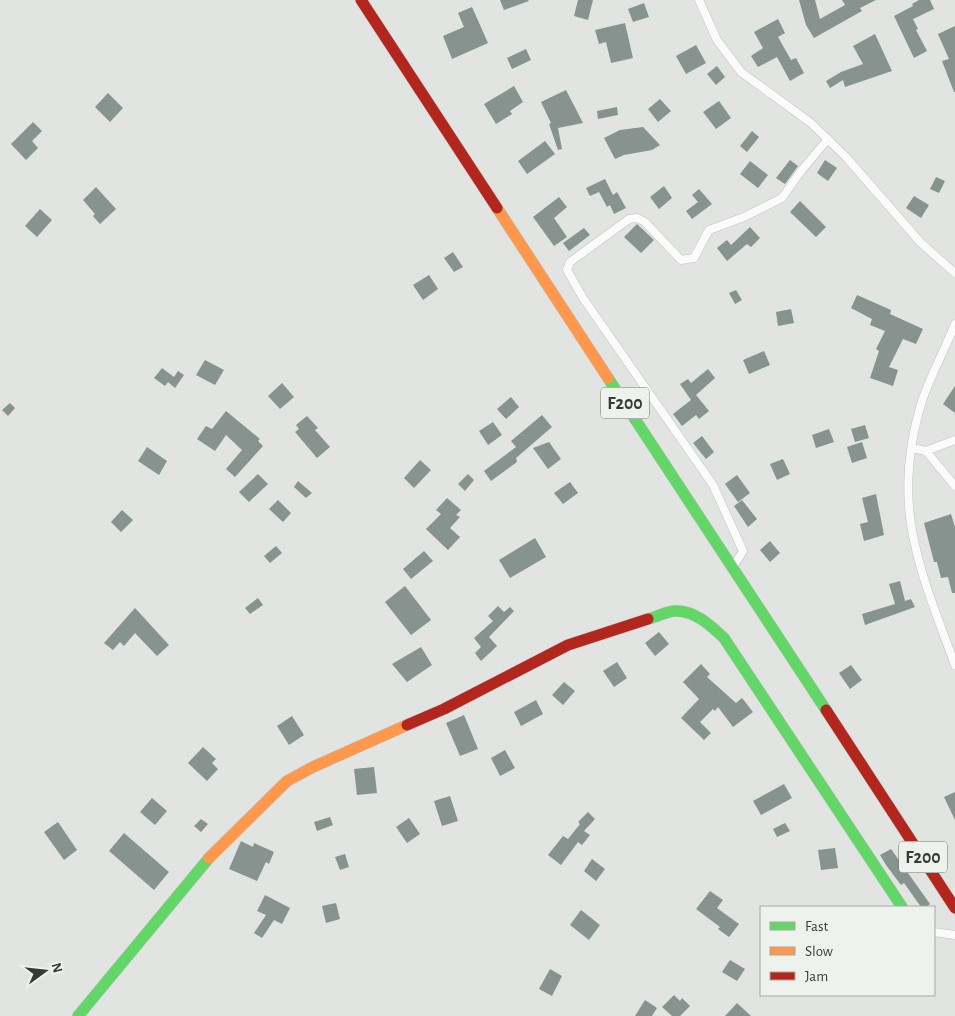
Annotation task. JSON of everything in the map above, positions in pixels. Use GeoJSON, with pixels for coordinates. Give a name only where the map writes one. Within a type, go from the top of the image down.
{"type":"FeatureCollection","features":[{"type":"Feature","properties":{"kind":"street","name":"F200"},"geometry":{"type":"LineString","coordinates":[[361,0],[955,908]]}},
{"type":"Feature","properties":{"kind":"street"},"geometry":{"type":"LineString","coordinates":[[699,0],[717,40],[741,72],[801,114],[828,139],[921,243],[955,273]]}},
{"type":"Feature","properties":{"kind":"street"},"geometry":{"type":"LineString","coordinates":[[733,567],[743,551],[713,485],[583,298],[567,270],[570,262],[629,219],[637,218],[644,222],[681,260],[694,258],[709,230],[744,217],[782,198],[801,171],[828,139]]}},
{"type":"Feature","properties":{"kind":"street"},"geometry":{"type":"LineString","coordinates":[[955,324],[924,398],[912,448],[908,476],[911,534],[921,573],[955,665]]}},
{"type":"Feature","properties":{"kind":"street"},"geometry":{"type":"LineString","coordinates":[[912,448],[926,451],[955,440]]}},
{"type":"Feature","properties":{"kind":"street"},"geometry":{"type":"LineString","coordinates":[[926,451],[955,486]]}},
{"type":"Feature","properties":{"kind":"street"},"geometry":{"type":"LineString","coordinates":[[78,1016],[201,866],[287,781],[444,709],[568,645],[675,610],[693,613],[707,622],[724,638],[901,906]]}},
{"type":"Feature","properties":{"kind":"street"},"geometry":{"type":"LineString","coordinates":[[935,932],[955,935]]}},
{"type":"Feature","properties":{"kind":"building"},"geometry":{"type":"Polygon","coordinates":[[[500,0],[528,0],[529,1],[504,10],[500,0]]]}},
{"type":"Feature","properties":{"kind":"building"},"geometry":{"type":"Polygon","coordinates":[[[578,0],[593,0],[588,20],[574,16],[578,0]]]}},
{"type":"Feature","properties":{"kind":"building"},"geometry":{"type":"Polygon","coordinates":[[[799,0],[815,0],[820,19],[845,5],[842,0],[876,0],[860,8],[862,11],[814,38],[806,25],[799,0]]]}},
{"type":"Feature","properties":{"kind":"building"},"geometry":{"type":"Polygon","coordinates":[[[919,0],[930,0],[934,9],[913,19],[918,29],[916,30],[927,51],[914,58],[894,16],[913,6],[912,4],[919,0]]]}},
{"type":"Feature","properties":{"kind":"building"},"geometry":{"type":"Polygon","coordinates":[[[644,3],[649,17],[633,22],[628,9],[644,3]]]}},
{"type":"Feature","properties":{"kind":"building"},"geometry":{"type":"Polygon","coordinates":[[[472,7],[488,43],[452,59],[443,36],[464,27],[458,13],[472,7]]]}},
{"type":"Feature","properties":{"kind":"building"},"geometry":{"type":"Polygon","coordinates":[[[778,19],[785,33],[778,37],[791,60],[796,58],[804,73],[790,81],[777,57],[758,67],[751,56],[763,48],[754,32],[778,19]]]}},
{"type":"Feature","properties":{"kind":"building"},"geometry":{"type":"Polygon","coordinates":[[[625,23],[633,58],[611,63],[606,42],[599,44],[595,30],[625,23]]]}},
{"type":"Feature","properties":{"kind":"building"},"geometry":{"type":"Polygon","coordinates":[[[955,26],[954,92],[942,61],[949,59],[938,34],[955,26]]]}},
{"type":"Feature","properties":{"kind":"building"},"geometry":{"type":"Polygon","coordinates":[[[875,34],[892,71],[845,87],[843,80],[830,88],[826,81],[841,72],[863,64],[853,46],[875,34]]]}},
{"type":"Feature","properties":{"kind":"building"},"geometry":{"type":"Polygon","coordinates":[[[696,45],[706,63],[686,74],[676,56],[696,45]]]}},
{"type":"Feature","properties":{"kind":"building"},"geometry":{"type":"Polygon","coordinates":[[[526,49],[531,60],[512,69],[507,58],[526,49]]]}},
{"type":"Feature","properties":{"kind":"building"},"geometry":{"type":"Polygon","coordinates":[[[717,66],[725,77],[716,85],[707,74],[717,66]]]}},
{"type":"Feature","properties":{"kind":"building"},"geometry":{"type":"Polygon","coordinates":[[[514,86],[523,102],[510,111],[512,114],[496,124],[484,104],[514,86]]]}},
{"type":"Feature","properties":{"kind":"building"},"geometry":{"type":"Polygon","coordinates":[[[566,90],[583,123],[558,128],[562,149],[558,150],[549,124],[551,123],[541,102],[566,90]]]}},
{"type":"Feature","properties":{"kind":"building"},"geometry":{"type":"Polygon","coordinates":[[[108,93],[123,108],[110,122],[95,107],[108,93]]]}},
{"type":"Feature","properties":{"kind":"building"},"geometry":{"type":"Polygon","coordinates":[[[660,99],[671,111],[658,122],[648,109],[660,99]]]}},
{"type":"Feature","properties":{"kind":"building"},"geometry":{"type":"Polygon","coordinates":[[[719,101],[731,118],[716,129],[703,112],[719,101]]]}},
{"type":"Feature","properties":{"kind":"building"},"geometry":{"type":"Polygon","coordinates":[[[617,107],[618,115],[598,119],[597,111],[617,107]]]}},
{"type":"Feature","properties":{"kind":"building"},"geometry":{"type":"Polygon","coordinates":[[[33,122],[42,131],[32,141],[38,148],[26,160],[11,144],[33,122]]]}},
{"type":"Feature","properties":{"kind":"building"},"geometry":{"type":"Polygon","coordinates":[[[643,127],[660,145],[652,150],[624,155],[615,159],[604,138],[620,130],[643,127]]]}},
{"type":"Feature","properties":{"kind":"building"},"geometry":{"type":"Polygon","coordinates":[[[752,131],[759,137],[747,152],[740,146],[752,131]]]}},
{"type":"Feature","properties":{"kind":"building"},"geometry":{"type":"Polygon","coordinates":[[[545,141],[555,154],[527,174],[518,161],[545,141]]]}},
{"type":"Feature","properties":{"kind":"building"},"geometry":{"type":"Polygon","coordinates":[[[790,160],[798,166],[785,184],[776,178],[790,160]]]}},
{"type":"Feature","properties":{"kind":"building"},"geometry":{"type":"Polygon","coordinates":[[[825,160],[837,168],[828,181],[817,173],[825,160]]]}},
{"type":"Feature","properties":{"kind":"building"},"geometry":{"type":"Polygon","coordinates":[[[750,161],[768,175],[758,188],[740,174],[750,161]]]}},
{"type":"Feature","properties":{"kind":"building"},"geometry":{"type":"Polygon","coordinates":[[[936,177],[945,181],[939,193],[930,189],[936,177]]]}},
{"type":"Feature","properties":{"kind":"building"},"geometry":{"type":"Polygon","coordinates":[[[605,179],[613,195],[617,192],[626,208],[614,214],[610,205],[607,207],[599,192],[590,196],[586,188],[605,179]]]}},
{"type":"Feature","properties":{"kind":"building"},"geometry":{"type":"Polygon","coordinates":[[[664,186],[672,198],[659,209],[650,197],[664,186]]]}},
{"type":"Feature","properties":{"kind":"building"},"geometry":{"type":"Polygon","coordinates":[[[96,187],[116,209],[100,224],[93,216],[95,214],[83,200],[96,187]]]}},
{"type":"Feature","properties":{"kind":"building"},"geometry":{"type":"Polygon","coordinates":[[[699,189],[712,204],[692,219],[686,211],[698,202],[692,195],[699,189]]]}},
{"type":"Feature","properties":{"kind":"building"},"geometry":{"type":"Polygon","coordinates":[[[914,196],[929,205],[921,218],[906,208],[914,196]]]}},
{"type":"Feature","properties":{"kind":"building"},"geometry":{"type":"Polygon","coordinates":[[[559,197],[567,207],[554,218],[567,237],[554,246],[533,217],[559,197]]]}},
{"type":"Feature","properties":{"kind":"building"},"geometry":{"type":"Polygon","coordinates":[[[800,201],[826,227],[816,237],[790,212],[800,201]]]}},
{"type":"Feature","properties":{"kind":"building"},"geometry":{"type":"Polygon","coordinates":[[[40,209],[52,220],[37,237],[25,226],[40,209]]]}},
{"type":"Feature","properties":{"kind":"building"},"geometry":{"type":"Polygon","coordinates":[[[637,224],[654,240],[641,253],[624,237],[637,224]]]}},
{"type":"Feature","properties":{"kind":"building"},"geometry":{"type":"Polygon","coordinates":[[[750,227],[760,238],[751,247],[747,244],[727,261],[717,248],[727,240],[731,245],[750,227]]]}},
{"type":"Feature","properties":{"kind":"building"},"geometry":{"type":"Polygon","coordinates":[[[584,228],[590,235],[569,251],[563,243],[584,228]]]}},
{"type":"Feature","properties":{"kind":"building"},"geometry":{"type":"Polygon","coordinates":[[[453,252],[463,267],[454,272],[444,258],[453,252]]]}},
{"type":"Feature","properties":{"kind":"building"},"geometry":{"type":"Polygon","coordinates":[[[429,275],[438,289],[423,300],[413,285],[429,275]]]}},
{"type":"Feature","properties":{"kind":"building"},"geometry":{"type":"Polygon","coordinates":[[[736,290],[742,300],[735,304],[729,293],[736,290]]]}},
{"type":"Feature","properties":{"kind":"building"},"geometry":{"type":"Polygon","coordinates":[[[857,295],[891,310],[890,314],[923,329],[916,344],[903,339],[889,367],[898,370],[893,386],[870,378],[879,351],[876,349],[885,331],[870,325],[872,319],[851,308],[857,295]]]}},
{"type":"Feature","properties":{"kind":"building"},"geometry":{"type":"Polygon","coordinates":[[[791,309],[794,323],[778,326],[776,312],[791,309]]]}},
{"type":"Feature","properties":{"kind":"building"},"geometry":{"type":"Polygon","coordinates":[[[764,351],[770,365],[749,374],[743,360],[764,351]]]}},
{"type":"Feature","properties":{"kind":"building"},"geometry":{"type":"Polygon","coordinates":[[[205,360],[224,370],[215,385],[196,375],[205,360]]]}},
{"type":"Feature","properties":{"kind":"building"},"geometry":{"type":"Polygon","coordinates":[[[162,368],[174,377],[178,371],[184,375],[175,388],[168,382],[165,386],[154,378],[162,368]]]}},
{"type":"Feature","properties":{"kind":"building"},"geometry":{"type":"Polygon","coordinates":[[[708,369],[715,378],[696,395],[709,411],[699,419],[696,415],[682,426],[673,414],[691,400],[680,384],[688,379],[691,383],[708,369]]]}},
{"type":"Feature","properties":{"kind":"building"},"geometry":{"type":"Polygon","coordinates":[[[282,383],[294,397],[280,409],[268,396],[282,383]]]}},
{"type":"Feature","properties":{"kind":"building"},"geometry":{"type":"Polygon","coordinates":[[[955,386],[955,413],[943,404],[955,386]]]}},
{"type":"Feature","properties":{"kind":"building"},"geometry":{"type":"Polygon","coordinates":[[[511,397],[519,407],[506,419],[497,409],[511,397]]]}},
{"type":"Feature","properties":{"kind":"building"},"geometry":{"type":"Polygon","coordinates":[[[10,403],[15,408],[8,416],[2,410],[10,403]]]}},
{"type":"Feature","properties":{"kind":"building"},"geometry":{"type":"Polygon","coordinates":[[[226,411],[260,439],[258,441],[263,446],[235,477],[226,469],[242,450],[226,435],[215,451],[197,439],[206,426],[212,429],[226,411]]]}},
{"type":"Feature","properties":{"kind":"building"},"geometry":{"type":"Polygon","coordinates":[[[542,415],[552,427],[516,458],[517,462],[491,481],[484,471],[516,447],[511,441],[542,415]]]}},
{"type":"Feature","properties":{"kind":"building"},"geometry":{"type":"Polygon","coordinates":[[[307,416],[318,428],[315,430],[330,447],[317,458],[295,432],[299,429],[296,425],[307,416]]]}},
{"type":"Feature","properties":{"kind":"building"},"geometry":{"type":"Polygon","coordinates":[[[493,422],[502,435],[488,445],[479,431],[493,422]]]}},
{"type":"Feature","properties":{"kind":"building"},"geometry":{"type":"Polygon","coordinates":[[[865,425],[869,438],[855,442],[851,429],[865,425]]]}},
{"type":"Feature","properties":{"kind":"building"},"geometry":{"type":"Polygon","coordinates":[[[829,429],[834,442],[816,448],[812,435],[829,429]]]}},
{"type":"Feature","properties":{"kind":"building"},"geometry":{"type":"Polygon","coordinates":[[[702,436],[714,452],[706,459],[693,443],[702,436]]]}},
{"type":"Feature","properties":{"kind":"building"},"geometry":{"type":"Polygon","coordinates":[[[549,442],[561,459],[548,469],[533,448],[549,442]]]}},
{"type":"Feature","properties":{"kind":"building"},"geometry":{"type":"Polygon","coordinates":[[[862,442],[867,458],[852,463],[847,447],[862,442]]]}},
{"type":"Feature","properties":{"kind":"building"},"geometry":{"type":"Polygon","coordinates":[[[147,447],[167,461],[159,475],[138,461],[147,447]]]}},
{"type":"Feature","properties":{"kind":"building"},"geometry":{"type":"Polygon","coordinates":[[[783,459],[790,474],[777,480],[770,464],[783,459]]]}},
{"type":"Feature","properties":{"kind":"building"},"geometry":{"type":"Polygon","coordinates":[[[420,460],[431,470],[414,488],[404,478],[420,460]]]}},
{"type":"Feature","properties":{"kind":"building"},"geometry":{"type":"Polygon","coordinates":[[[258,474],[268,484],[249,502],[239,492],[258,474]]]}},
{"type":"Feature","properties":{"kind":"building"},"geometry":{"type":"Polygon","coordinates":[[[468,474],[474,480],[465,491],[458,484],[468,474]]]}},
{"type":"Feature","properties":{"kind":"building"},"geometry":{"type":"Polygon","coordinates":[[[737,475],[750,493],[738,502],[725,484],[737,475]]]}},
{"type":"Feature","properties":{"kind":"building"},"geometry":{"type":"Polygon","coordinates":[[[298,481],[312,493],[306,498],[294,487],[298,481]]]}},
{"type":"Feature","properties":{"kind":"building"},"geometry":{"type":"Polygon","coordinates":[[[570,482],[578,493],[563,504],[554,493],[570,482]]]}},
{"type":"Feature","properties":{"kind":"building"},"geometry":{"type":"Polygon","coordinates":[[[876,494],[884,535],[864,541],[860,524],[868,522],[862,498],[876,494]]]}},
{"type":"Feature","properties":{"kind":"building"},"geometry":{"type":"Polygon","coordinates":[[[447,498],[461,510],[456,515],[460,517],[450,528],[460,537],[448,550],[426,529],[441,514],[436,510],[447,498]]]}},
{"type":"Feature","properties":{"kind":"building"},"geometry":{"type":"Polygon","coordinates":[[[278,500],[291,513],[283,522],[269,509],[278,500]]]}},
{"type":"Feature","properties":{"kind":"building"},"geometry":{"type":"Polygon","coordinates":[[[742,500],[757,519],[748,527],[734,506],[742,500]]]}},
{"type":"Feature","properties":{"kind":"building"},"geometry":{"type":"Polygon","coordinates":[[[122,510],[133,520],[121,532],[111,522],[122,510]]]}},
{"type":"Feature","properties":{"kind":"building"},"geometry":{"type":"Polygon","coordinates":[[[951,514],[955,527],[955,593],[952,593],[948,577],[941,578],[937,562],[934,562],[924,523],[951,514]]]}},
{"type":"Feature","properties":{"kind":"building"},"geometry":{"type":"Polygon","coordinates":[[[535,538],[546,557],[510,578],[499,560],[535,538]]]}},
{"type":"Feature","properties":{"kind":"building"},"geometry":{"type":"Polygon","coordinates":[[[770,541],[780,553],[770,562],[760,550],[770,541]]]}},
{"type":"Feature","properties":{"kind":"building"},"geometry":{"type":"Polygon","coordinates":[[[276,546],[282,553],[270,563],[264,556],[276,546]]]}},
{"type":"Feature","properties":{"kind":"building"},"geometry":{"type":"Polygon","coordinates":[[[424,551],[433,561],[411,579],[403,569],[424,551]]]}},
{"type":"Feature","properties":{"kind":"building"},"geometry":{"type":"Polygon","coordinates":[[[900,581],[905,601],[911,599],[915,607],[865,625],[862,614],[895,604],[889,584],[900,581]]]}},
{"type":"Feature","properties":{"kind":"building"},"geometry":{"type":"Polygon","coordinates":[[[405,586],[431,620],[411,635],[385,602],[405,586]]]}},
{"type":"Feature","properties":{"kind":"building"},"geometry":{"type":"Polygon","coordinates":[[[258,598],[263,605],[250,614],[245,608],[258,598]]]}},
{"type":"Feature","properties":{"kind":"building"},"geometry":{"type":"Polygon","coordinates":[[[498,606],[504,612],[510,607],[514,611],[489,637],[497,646],[481,661],[475,653],[481,647],[474,638],[493,621],[488,616],[498,606]]]}},
{"type":"Feature","properties":{"kind":"building"},"geometry":{"type":"Polygon","coordinates":[[[135,608],[169,645],[157,656],[135,633],[124,646],[120,642],[113,650],[104,643],[135,608]]]}},
{"type":"Feature","properties":{"kind":"building"},"geometry":{"type":"Polygon","coordinates":[[[659,632],[669,644],[655,656],[645,643],[659,632]]]}},
{"type":"Feature","properties":{"kind":"building"},"geometry":{"type":"Polygon","coordinates":[[[421,647],[432,665],[407,682],[392,664],[421,647]]]}},
{"type":"Feature","properties":{"kind":"building"},"geometry":{"type":"Polygon","coordinates":[[[617,662],[627,678],[614,687],[603,671],[617,662]]]}},
{"type":"Feature","properties":{"kind":"building"},"geometry":{"type":"Polygon","coordinates":[[[701,664],[710,674],[707,677],[736,703],[742,698],[753,712],[733,727],[718,707],[715,711],[713,709],[700,722],[711,733],[704,740],[681,718],[699,699],[683,682],[701,664]]]}},
{"type":"Feature","properties":{"kind":"building"},"geometry":{"type":"Polygon","coordinates":[[[851,665],[862,680],[850,689],[839,673],[851,665]]]}},
{"type":"Feature","properties":{"kind":"building"},"geometry":{"type":"Polygon","coordinates":[[[564,682],[575,691],[563,705],[552,695],[564,682]]]}},
{"type":"Feature","properties":{"kind":"building"},"geometry":{"type":"Polygon","coordinates":[[[536,700],[543,714],[521,726],[514,712],[536,700]]]}},
{"type":"Feature","properties":{"kind":"building"},"geometry":{"type":"Polygon","coordinates":[[[464,715],[478,749],[460,756],[446,723],[464,715]]]}},
{"type":"Feature","properties":{"kind":"building"},"geometry":{"type":"Polygon","coordinates":[[[292,716],[304,735],[289,745],[277,726],[292,716]]]}},
{"type":"Feature","properties":{"kind":"building"},"geometry":{"type":"Polygon","coordinates":[[[203,747],[216,759],[212,763],[218,769],[207,781],[188,763],[203,747]]]}},
{"type":"Feature","properties":{"kind":"building"},"geometry":{"type":"Polygon","coordinates":[[[505,750],[515,768],[500,776],[491,758],[505,750]]]}},
{"type":"Feature","properties":{"kind":"building"},"geometry":{"type":"Polygon","coordinates":[[[374,767],[377,793],[357,795],[354,769],[374,767]]]}},
{"type":"Feature","properties":{"kind":"building"},"geometry":{"type":"Polygon","coordinates":[[[784,784],[792,798],[761,815],[753,801],[784,784]]]}},
{"type":"Feature","properties":{"kind":"building"},"geometry":{"type":"Polygon","coordinates":[[[955,792],[955,820],[944,797],[955,792]]]}},
{"type":"Feature","properties":{"kind":"building"},"geometry":{"type":"Polygon","coordinates":[[[450,796],[458,821],[442,826],[434,801],[450,796]]]}},
{"type":"Feature","properties":{"kind":"building"},"geometry":{"type":"Polygon","coordinates":[[[152,798],[167,811],[155,825],[140,812],[152,798]]]}},
{"type":"Feature","properties":{"kind":"building"},"geometry":{"type":"Polygon","coordinates":[[[588,812],[595,819],[584,831],[590,835],[582,845],[578,842],[561,865],[548,855],[563,836],[568,839],[580,824],[578,822],[588,812]]]}},
{"type":"Feature","properties":{"kind":"building"},"geometry":{"type":"Polygon","coordinates":[[[330,817],[333,825],[317,831],[314,822],[330,817]]]}},
{"type":"Feature","properties":{"kind":"building"},"geometry":{"type":"Polygon","coordinates":[[[409,818],[420,834],[407,843],[396,827],[409,818]]]}},
{"type":"Feature","properties":{"kind":"building"},"geometry":{"type":"Polygon","coordinates":[[[201,819],[208,824],[201,832],[194,826],[201,819]]]}},
{"type":"Feature","properties":{"kind":"building"},"geometry":{"type":"Polygon","coordinates":[[[58,822],[77,850],[64,860],[44,832],[58,822]]]}},
{"type":"Feature","properties":{"kind":"building"},"geometry":{"type":"Polygon","coordinates":[[[785,823],[790,831],[777,837],[773,829],[785,823]]]}},
{"type":"Feature","properties":{"kind":"building"},"geometry":{"type":"Polygon","coordinates":[[[124,833],[169,872],[154,890],[109,851],[124,833]]]}},
{"type":"Feature","properties":{"kind":"building"},"geometry":{"type":"Polygon","coordinates":[[[241,841],[253,847],[254,843],[274,852],[269,864],[266,862],[257,881],[229,869],[241,841]]]}},
{"type":"Feature","properties":{"kind":"building"},"geometry":{"type":"Polygon","coordinates":[[[835,848],[838,868],[821,870],[818,850],[835,848]]]}},
{"type":"Feature","properties":{"kind":"building"},"geometry":{"type":"Polygon","coordinates":[[[891,849],[930,904],[920,906],[904,883],[901,885],[880,855],[891,849]]]}},
{"type":"Feature","properties":{"kind":"building"},"geometry":{"type":"Polygon","coordinates":[[[345,854],[349,867],[340,870],[335,857],[345,854]]]}},
{"type":"Feature","properties":{"kind":"building"},"geometry":{"type":"Polygon","coordinates":[[[592,859],[605,869],[596,881],[584,871],[592,859]]]}},
{"type":"Feature","properties":{"kind":"building"},"geometry":{"type":"Polygon","coordinates":[[[710,891],[723,900],[717,908],[739,924],[729,937],[718,929],[720,927],[696,909],[710,891]]]}},
{"type":"Feature","properties":{"kind":"building"},"geometry":{"type":"Polygon","coordinates":[[[265,895],[290,908],[282,924],[274,920],[262,938],[254,933],[266,915],[257,911],[265,895]]]}},
{"type":"Feature","properties":{"kind":"building"},"geometry":{"type":"Polygon","coordinates":[[[336,903],[340,919],[326,923],[322,906],[336,903]]]}},
{"type":"Feature","properties":{"kind":"building"},"geometry":{"type":"Polygon","coordinates":[[[581,910],[600,925],[589,940],[570,925],[581,910]]]}},
{"type":"Feature","properties":{"kind":"building"},"geometry":{"type":"Polygon","coordinates":[[[730,960],[745,969],[737,981],[722,972],[730,960]]]}},
{"type":"Feature","properties":{"kind":"building"},"geometry":{"type":"Polygon","coordinates":[[[550,969],[562,976],[552,996],[539,989],[550,969]]]}},
{"type":"Feature","properties":{"kind":"building"},"geometry":{"type":"Polygon","coordinates":[[[674,995],[680,1001],[682,998],[690,1006],[680,1016],[672,1016],[662,1007],[674,995]]]}},
{"type":"Feature","properties":{"kind":"building"},"geometry":{"type":"Polygon","coordinates":[[[645,1000],[657,1008],[652,1016],[635,1016],[645,1000]]]}},
{"type":"Feature","properties":{"kind":"building"},"geometry":{"type":"Polygon","coordinates":[[[737,1003],[751,1016],[725,1016],[737,1003]]]}},
{"type":"Feature","properties":{"kind":"traffic: fast"},"geometry":{"type":"LineString","coordinates":[[608,378],[826,710]]}},
{"type":"Feature","properties":{"kind":"traffic: fast"},"geometry":{"type":"LineString","coordinates":[[648,619],[672,611],[682,611],[696,616],[724,638],[901,906]]}},
{"type":"Feature","properties":{"kind":"traffic: fast"},"geometry":{"type":"LineString","coordinates":[[78,1016],[209,858]]}},
{"type":"Feature","properties":{"kind":"traffic: slow"},"geometry":{"type":"LineString","coordinates":[[497,208],[608,378]]}},
{"type":"Feature","properties":{"kind":"traffic: slow"},"geometry":{"type":"LineString","coordinates":[[209,858],[287,781],[313,767],[407,725]]}},
{"type":"Feature","properties":{"kind":"traffic: jam"},"geometry":{"type":"LineString","coordinates":[[361,0],[497,208]]}},
{"type":"Feature","properties":{"kind":"traffic: jam"},"geometry":{"type":"LineString","coordinates":[[407,725],[444,709],[568,645],[648,619]]}},
{"type":"Feature","properties":{"kind":"traffic: jam"},"geometry":{"type":"LineString","coordinates":[[826,710],[955,908]]}}]}
